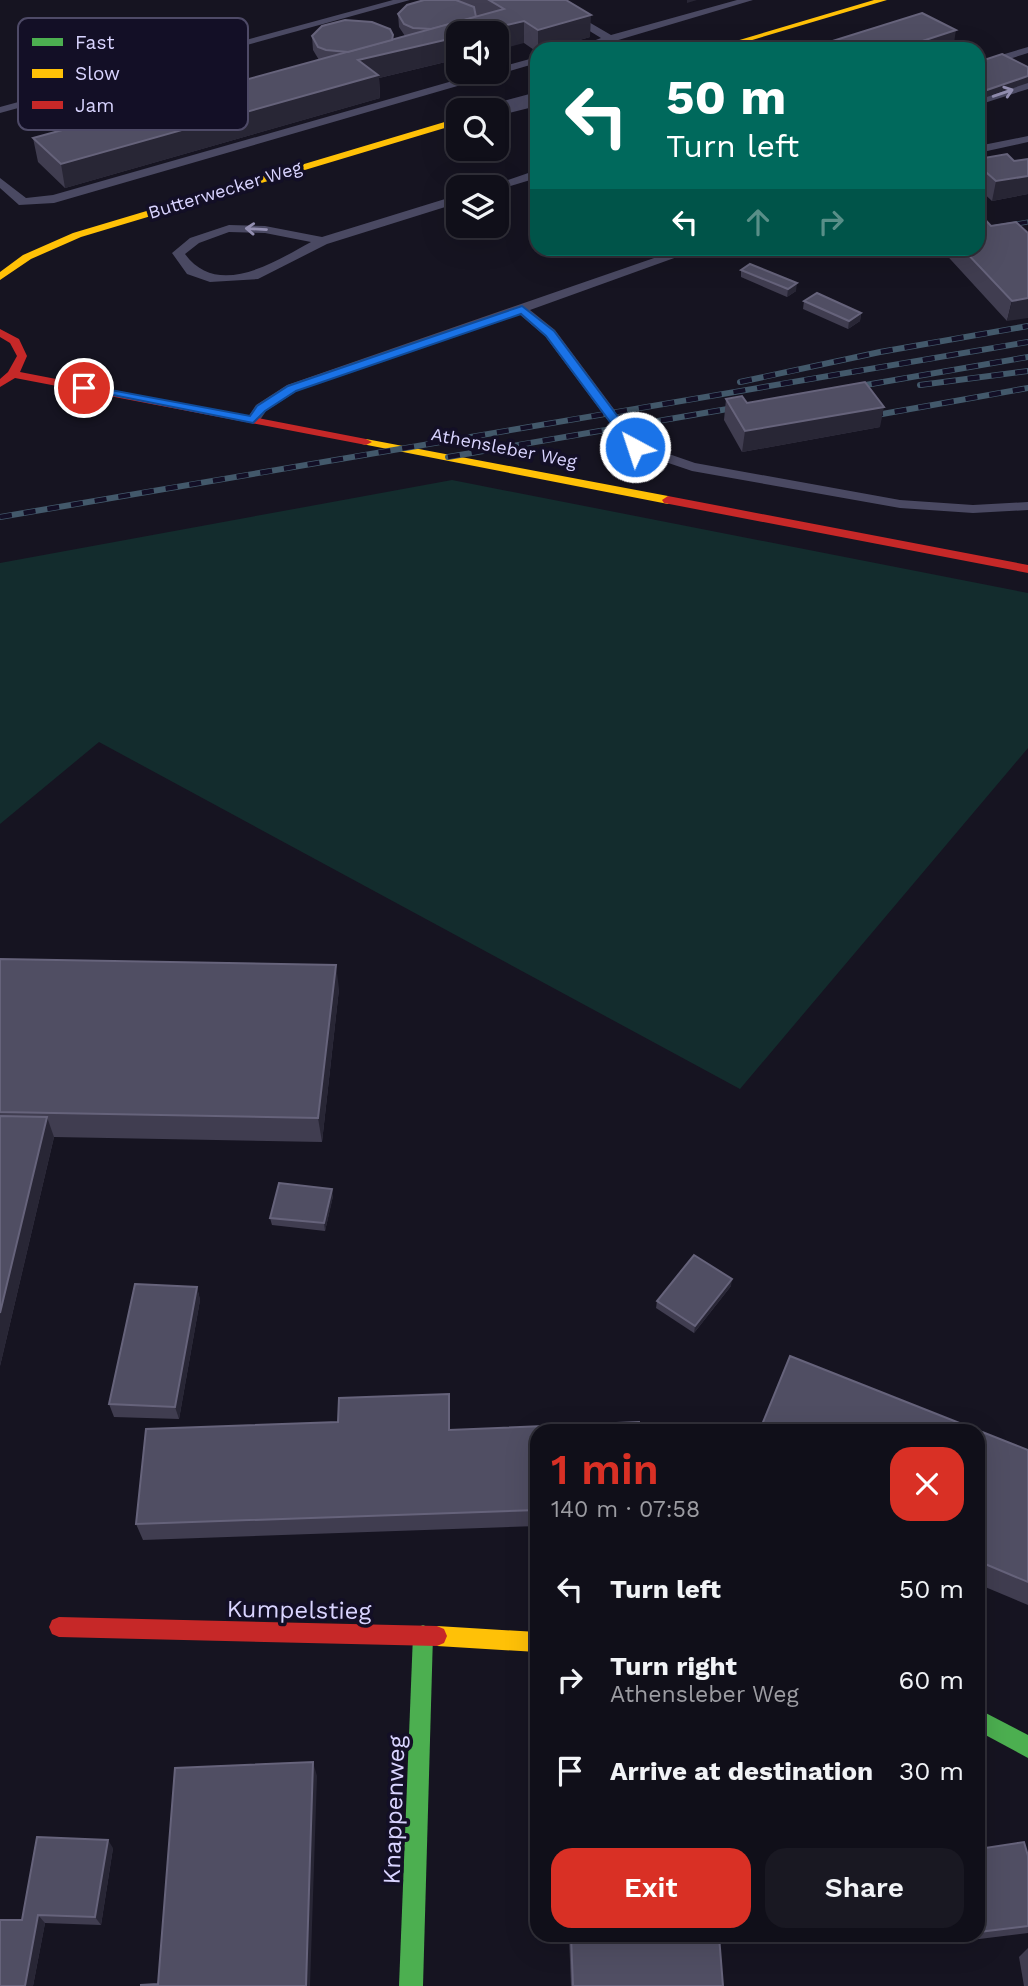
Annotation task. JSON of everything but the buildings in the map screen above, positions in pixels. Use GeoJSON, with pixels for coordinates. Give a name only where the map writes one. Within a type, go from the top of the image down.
{"type":"FeatureCollection","features":[{"type":"Feature","properties":{"kind":"street"},"geometry":{"type":"LineString","coordinates":[[737,42],[883,0]]}},
{"type":"Feature","properties":{"kind":"street"},"geometry":{"type":"LineString","coordinates":[[509,107],[530,101]]}},
{"type":"Feature","properties":{"kind":"street","name":"Butterwecker Weg"},"geometry":{"type":"LineString","coordinates":[[0,277],[27,257],[77,235],[446,125]]}},
{"type":"Feature","properties":{"kind":"street"},"geometry":{"type":"LineString","coordinates":[[0,332],[20,348],[20,364],[7,379]]}},
{"type":"Feature","properties":{"kind":"street","name":"Athensleber Weg"},"geometry":{"type":"LineString","coordinates":[[7,379],[253,420],[1028,569]]}},
{"type":"Feature","properties":{"kind":"street","name":"Kumpelstieg"},"geometry":{"type":"LineString","coordinates":[[59,1628],[423,1635],[530,1642]]}},
{"type":"Feature","properties":{"kind":"street","name":"Knappenweg"},"geometry":{"type":"LineString","coordinates":[[411,1986],[423,1635]]}},
{"type":"Feature","properties":{"kind":"street"},"geometry":{"type":"LineString","coordinates":[[985,1724],[1028,1747]]}},
{"type":"Feature","properties":{"kind":"lane"},"geometry":{"type":"LineString","coordinates":[[248,43],[405,0]]}},
{"type":"Feature","properties":{"kind":"lane"},"geometry":{"type":"LineString","coordinates":[[544,0],[610,39]]}},
{"type":"Feature","properties":{"kind":"lane"},"geometry":{"type":"LineString","coordinates":[[600,42],[748,0]]}},
{"type":"Feature","properties":{"kind":"lane"},"geometry":{"type":"LineString","coordinates":[[985,64],[1028,50]]}},
{"type":"Feature","properties":{"kind":"lane"},"geometry":{"type":"LineString","coordinates":[[0,182],[23,202],[54,199],[530,62]]}},
{"type":"Feature","properties":{"kind":"lane"},"geometry":{"type":"LineString","coordinates":[[985,100],[1028,85]]}},
{"type":"Feature","properties":{"kind":"lane"},"geometry":{"type":"LineString","coordinates":[[0,110],[18,105]]}},
{"type":"Feature","properties":{"kind":"lane"},"geometry":{"type":"LineString","coordinates":[[985,148],[1028,139]]}},
{"type":"Feature","properties":{"kind":"lane"},"geometry":{"type":"LineString","coordinates":[[509,182],[530,176]]}},
{"type":"Feature","properties":{"kind":"lane"},"geometry":{"type":"LineString","coordinates":[[323,241],[263,228],[225,228],[195,237],[178,253],[191,271],[214,279],[258,275],[323,241],[446,203]]}},
{"type":"Feature","properties":{"kind":"lane"},"geometry":{"type":"LineString","coordinates":[[253,420],[261,408],[292,388],[674,256]]}},
{"type":"Feature","properties":{"kind":"lane"},"geometry":{"type":"LineString","coordinates":[[522,310],[550,334],[635,447],[692,467],[900,504],[973,509],[1028,506]]}},
{"type":"Feature","properties":{"kind":"green space"},"geometry":{"type":"Polygon","coordinates":[[[452,480],[1028,593],[1028,748],[740,1089],[99,742],[0,824],[0,563],[452,480]]]}},
{"type":"Feature","properties":{"kind":"railway"},"geometry":{"type":"LineString","coordinates":[[985,229],[1028,222]]}},
{"type":"Feature","properties":{"kind":"railway"},"geometry":{"type":"LineString","coordinates":[[740,382],[880,352],[1028,326]]}},
{"type":"Feature","properties":{"kind":"railway"},"geometry":{"type":"LineString","coordinates":[[0,517],[1028,342]]}},
{"type":"Feature","properties":{"kind":"railway"},"geometry":{"type":"LineString","coordinates":[[848,388],[1028,357]]}},
{"type":"Feature","properties":{"kind":"railway"},"geometry":{"type":"LineString","coordinates":[[920,385],[1028,371]]}},
{"type":"Feature","properties":{"kind":"railway"},"geometry":{"type":"LineString","coordinates":[[871,416],[1028,388]]}},
{"type":"Feature","properties":{"kind":"railway"},"geometry":{"type":"LineString","coordinates":[[448,457],[745,406]]}},
{"type":"Feature","properties":{"kind":"traffic: fast"},"geometry":{"type":"LineString","coordinates":[[411,1986],[423,1635]]}},
{"type":"Feature","properties":{"kind":"traffic: fast"},"geometry":{"type":"LineString","coordinates":[[985,1723],[1028,1747]]}},
{"type":"Feature","properties":{"kind":"traffic: slow"},"geometry":{"type":"LineString","coordinates":[[737,42],[883,0]]}},
{"type":"Feature","properties":{"kind":"traffic: slow"},"geometry":{"type":"LineString","coordinates":[[0,277],[27,257],[77,235],[446,125]]}},
{"type":"Feature","properties":{"kind":"traffic: slow"},"geometry":{"type":"LineString","coordinates":[[366,442],[668,500]]}},
{"type":"Feature","properties":{"kind":"traffic: slow"},"geometry":{"type":"LineString","coordinates":[[437,1636],[530,1642]]}},
{"type":"Feature","properties":{"kind":"traffic: jam"},"geometry":{"type":"LineString","coordinates":[[0,332],[15,341],[22,356],[13,374],[0,384]]}},
{"type":"Feature","properties":{"kind":"traffic: jam"},"geometry":{"type":"LineString","coordinates":[[13,374],[366,442]]}},
{"type":"Feature","properties":{"kind":"traffic: jam"},"geometry":{"type":"LineString","coordinates":[[668,500],[1028,569]]}},
{"type":"Feature","properties":{"kind":"traffic: jam"},"geometry":{"type":"LineString","coordinates":[[59,1627],[437,1636]]}},
{"type":"Feature","properties":{"kind":"route"},"geometry":{"type":"LineString","coordinates":[[84,388],[253,420],[261,408],[292,388],[522,310],[550,334],[618,428],[635,447]]}}]}
